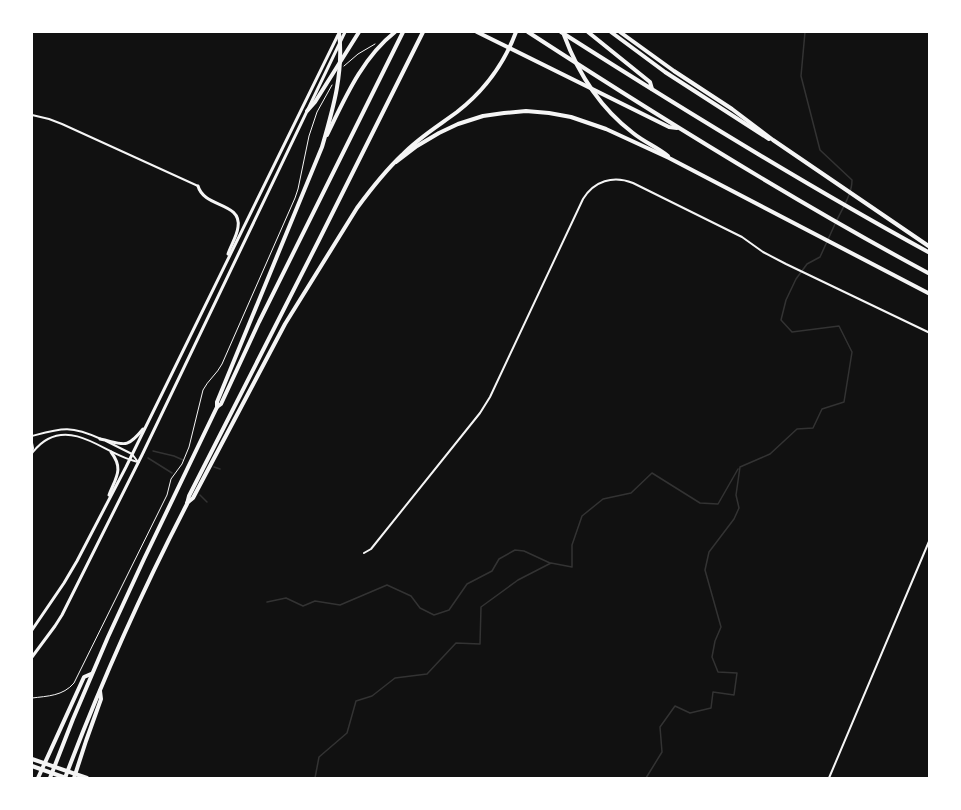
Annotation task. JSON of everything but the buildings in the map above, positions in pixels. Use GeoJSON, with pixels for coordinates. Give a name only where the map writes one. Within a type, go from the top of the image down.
{"type":"FeatureCollection","features":[{"type":"Feature","properties":{"kind":"highway"},"geometry":{"type":"LineString","coordinates":[[322,147],[335,102],[340,69],[339,32]]}},
{"type":"Feature","properties":{"kind":"highway"},"geometry":{"type":"LineString","coordinates":[[308,111],[359,32]]}},
{"type":"Feature","properties":{"kind":"highway"},"geometry":{"type":"LineString","coordinates":[[218,407],[217,402],[287,224],[347,94],[368,61],[395,32]]}},
{"type":"Feature","properties":{"kind":"highway"},"geometry":{"type":"LineString","coordinates":[[50,778],[92,673],[144,559],[403,32]]}},
{"type":"Feature","properties":{"kind":"highway"},"geometry":{"type":"LineString","coordinates":[[477,32],[669,127],[681,128]]}},
{"type":"Feature","properties":{"kind":"highway"},"geometry":{"type":"LineString","coordinates":[[187,504],[193,498],[285,324],[369,192],[401,155],[469,101],[486,83],[502,62],[516,32]]}},
{"type":"Feature","properties":{"kind":"highway"},"geometry":{"type":"LineString","coordinates":[[528,32],[821,213],[930,274]]}},
{"type":"Feature","properties":{"kind":"highway"},"geometry":{"type":"LineString","coordinates":[[562,32],[652,90],[830,198],[930,253]]}},
{"type":"Feature","properties":{"kind":"highway"},"geometry":{"type":"LineString","coordinates":[[562,32],[577,67],[603,105],[633,134],[669,158]]}},
{"type":"Feature","properties":{"kind":"highway"},"geometry":{"type":"LineString","coordinates":[[588,32],[650,82],[652,90]]}},
{"type":"Feature","properties":{"kind":"highway"},"geometry":{"type":"LineString","coordinates":[[611,32],[681,83],[773,140]]}},
{"type":"Feature","properties":{"kind":"highway"},"geometry":{"type":"LineString","coordinates":[[620,32],[930,247]]}},
{"type":"Feature","properties":{"kind":"highway"},"geometry":{"type":"LineString","coordinates":[[32,766],[66,778],[100,691],[189,496],[422,34]]}},
{"type":"Feature","properties":{"kind":"highway"},"geometry":{"type":"LineString","coordinates":[[396,162],[430,137],[458,124],[495,114],[526,111],[582,120],[669,158],[930,294]]}},
{"type":"Feature","properties":{"kind":"highway"},"geometry":{"type":"LineString","coordinates":[[38,778],[84,677],[92,673]]}},
{"type":"Feature","properties":{"kind":"highway"},"geometry":{"type":"LineString","coordinates":[[74,778],[88,726]]}},
{"type":"Feature","properties":{"kind":"highway"},"geometry":{"type":"LineString","coordinates":[[32,759],[87,778]]}},
{"type":"Feature","properties":{"kind":"main road"},"geometry":{"type":"LineString","coordinates":[[32,630],[78,561],[339,32]]}},
{"type":"Feature","properties":{"kind":"main road"},"geometry":{"type":"LineString","coordinates":[[32,657],[62,615],[139,462],[345,32]]}},
{"type":"Feature","properties":{"kind":"main road"},"geometry":{"type":"LineString","coordinates":[[198,186],[203,196],[232,210],[238,219],[239,226],[221,272]]}},
{"type":"Feature","properties":{"kind":"main road"},"geometry":{"type":"LineString","coordinates":[[213,289],[220,293]]}},
{"type":"Feature","properties":{"kind":"main road"},"geometry":{"type":"LineString","coordinates":[[100,439],[127,444],[146,425]]}},
{"type":"Feature","properties":{"kind":"main road"},"geometry":{"type":"LineString","coordinates":[[103,511],[119,470],[111,452]]}},
{"type":"Feature","properties":{"kind":"street"},"geometry":{"type":"LineString","coordinates":[[32,115],[62,124],[198,186]]}},
{"type":"Feature","properties":{"kind":"street"},"geometry":{"type":"LineString","coordinates":[[364,553],[371,549],[382,536],[490,398],[583,199],[588,191],[603,181],[612,179],[628,181],[742,237],[763,252],[786,264],[930,333]]}},
{"type":"Feature","properties":{"kind":"street"},"geometry":{"type":"LineString","coordinates":[[32,436],[63,428],[74,429],[132,454],[139,462]]}},
{"type":"Feature","properties":{"kind":"street"},"geometry":{"type":"LineString","coordinates":[[32,453],[46,440],[55,436],[65,436],[83,438],[129,460],[139,462]]}},
{"type":"Feature","properties":{"kind":"street"},"geometry":{"type":"LineString","coordinates":[[32,443],[32,453]]}},
{"type":"Feature","properties":{"kind":"street"},"geometry":{"type":"LineString","coordinates":[[829,778],[930,539]]}},
{"type":"Feature","properties":{"kind":"path"},"geometry":{"type":"LineString","coordinates":[[32,698],[61,694],[74,683],[167,495],[171,478],[186,454],[203,390],[222,364],[269,255],[298,199]]}},
{"type":"Feature","properties":{"kind":"waterway"},"geometry":{"type":"LineString","coordinates":[[805,32],[801,76],[820,150],[852,180],[849,195],[837,220]]}},
{"type":"Feature","properties":{"kind":"waterway"},"geometry":{"type":"LineString","coordinates":[[646,778],[662,752],[660,727],[675,706],[690,713],[711,708],[713,692],[734,695],[737,673],[718,672],[712,657],[721,627],[705,570],[709,552],[734,519],[739,508],[736,495],[740,467],[770,454],[797,429],[813,428],[822,409],[844,402],[852,352],[839,326],[792,332],[781,320],[786,300],[796,279],[807,264],[820,257],[835,224]]}},
{"type":"Feature","properties":{"kind":"waterway"},"geometry":{"type":"LineString","coordinates":[[153,451],[183,460]]}},
{"type":"Feature","properties":{"kind":"waterway"},"geometry":{"type":"LineString","coordinates":[[148,458],[172,473]]}},
{"type":"Feature","properties":{"kind":"waterway"},"geometry":{"type":"LineString","coordinates":[[214,467],[220,469]]}},
{"type":"Feature","properties":{"kind":"waterway"},"geometry":{"type":"LineString","coordinates":[[315,778],[319,757],[347,733],[356,701],[372,696],[395,678],[427,674],[456,643],[480,644],[481,607],[518,580],[551,563],[572,567],[572,545],[582,516],[603,499],[631,493],[652,473],[700,503],[718,504],[738,469]]}},
{"type":"Feature","properties":{"kind":"waterway"},"geometry":{"type":"LineString","coordinates":[[200,495],[207,502]]}},
{"type":"Feature","properties":{"kind":"waterway"},"geometry":{"type":"LineString","coordinates":[[267,602],[286,598],[303,606],[315,601],[340,605],[387,585],[411,596],[420,608],[434,615],[449,610],[467,584],[492,571],[499,559],[515,550],[524,551],[550,563]]}}]}
